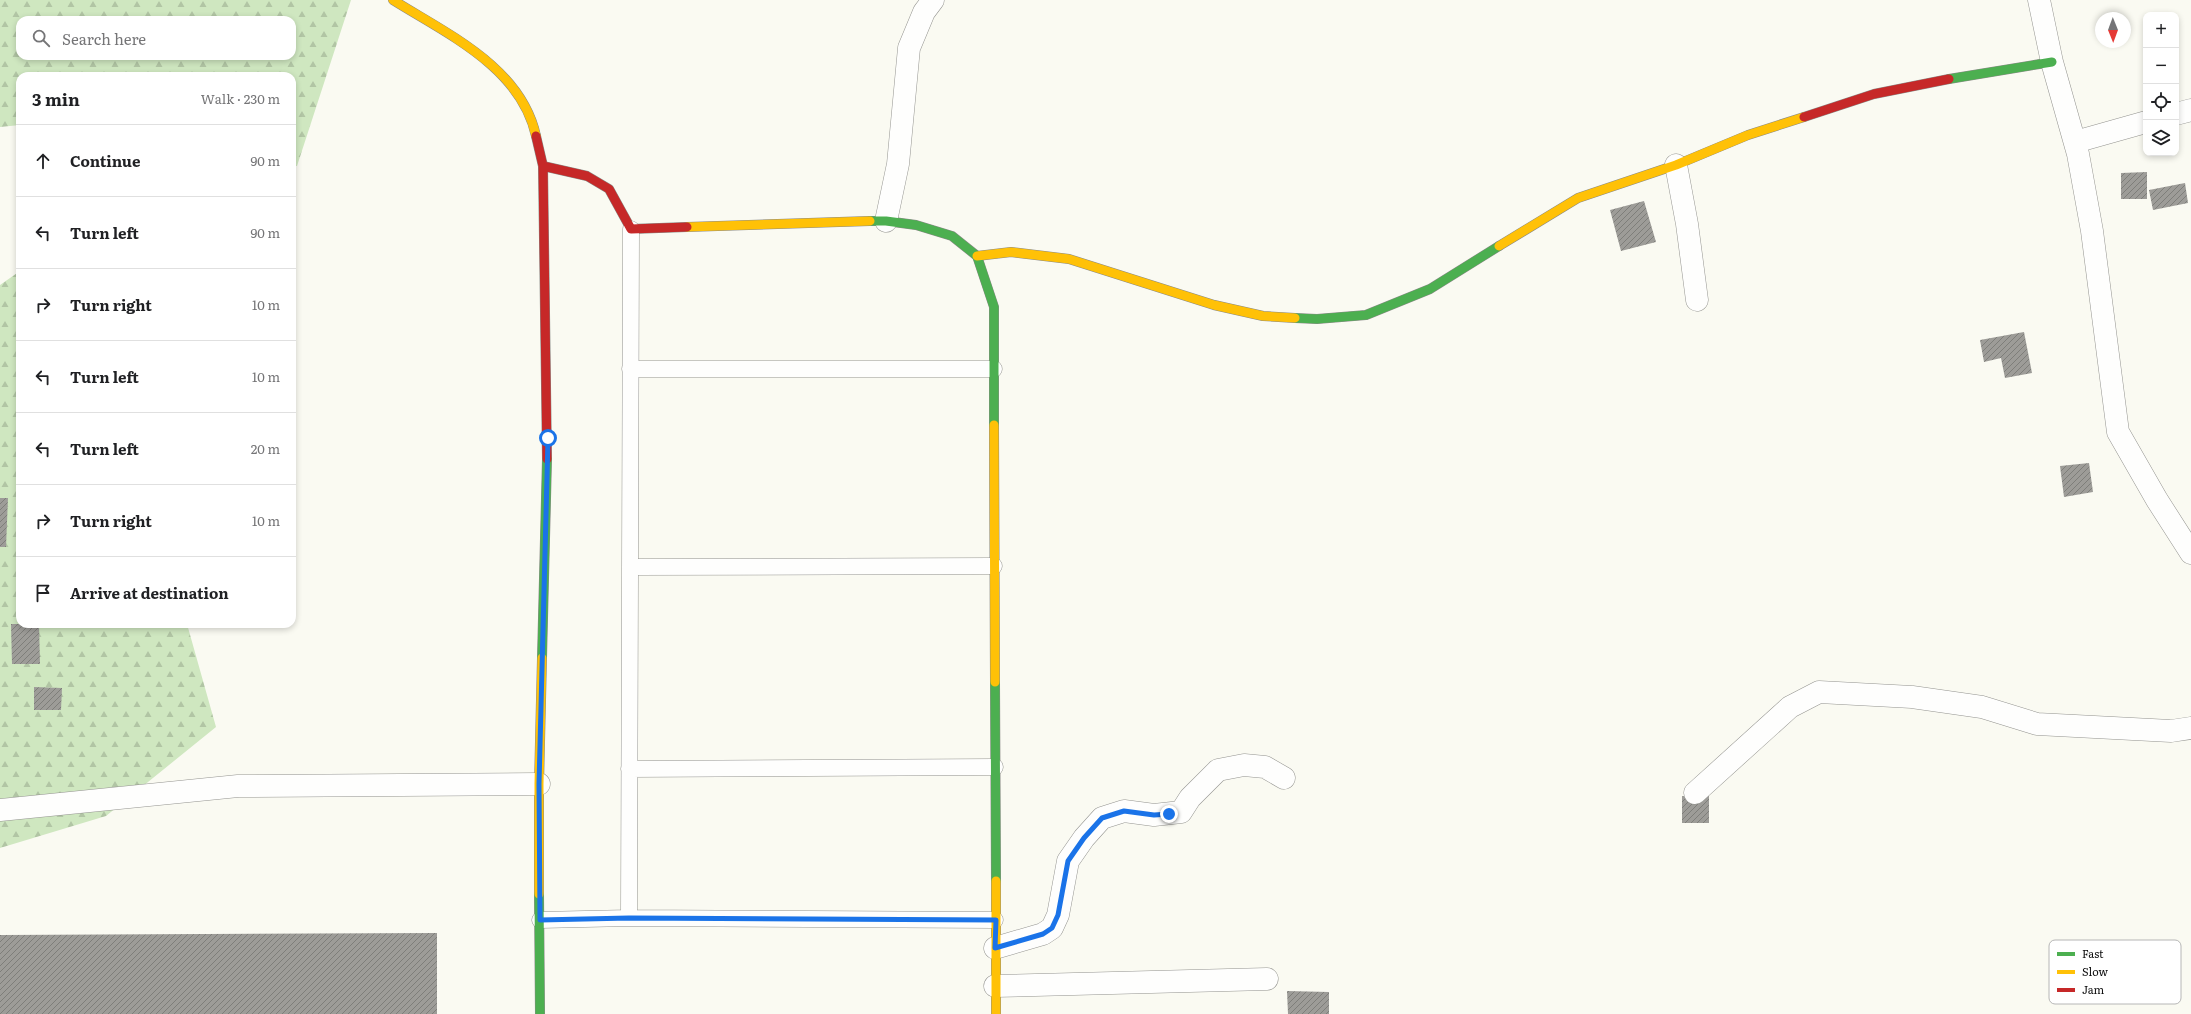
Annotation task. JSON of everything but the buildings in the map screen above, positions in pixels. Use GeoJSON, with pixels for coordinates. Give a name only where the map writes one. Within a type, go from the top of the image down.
{"type":"FeatureCollection","features":[{"type":"Feature","properties":{"kind":"street"},"geometry":{"type":"LineString","coordinates":[[392,0],[486,59],[520,96],[535,130],[543,166],[548,438],[539,784],[540,1014]]}},
{"type":"Feature","properties":{"kind":"street"},"geometry":{"type":"LineString","coordinates":[[886,221],[898,164],[909,48],[924,12],[933,0]]}},
{"type":"Feature","properties":{"kind":"street"},"geometry":{"type":"LineString","coordinates":[[2039,0],[2052,62],[2074,142],[2092,231],[2118,432],[2157,500],[2191,553]]}},
{"type":"Feature","properties":{"kind":"street"},"geometry":{"type":"LineString","coordinates":[[977,256],[1011,252],[1070,259],[1214,305],[1263,316],[1317,319],[1366,315],[1430,289],[1578,198],[1676,165],[1748,136],[1874,94],[2008,68],[2052,62]]}},
{"type":"Feature","properties":{"kind":"street"},"geometry":{"type":"LineString","coordinates":[[2179,113],[2191,110]]}},
{"type":"Feature","properties":{"kind":"street"},"geometry":{"type":"LineString","coordinates":[[2074,142],[2143,123]]}},
{"type":"Feature","properties":{"kind":"street"},"geometry":{"type":"LineString","coordinates":[[1676,165],[1687,224],[1697,300]]}},
{"type":"Feature","properties":{"kind":"street"},"geometry":{"type":"LineString","coordinates":[[543,166],[587,176],[609,189],[631,229],[886,221],[916,225],[952,236],[977,256],[994,307],[996,1014]]}},
{"type":"Feature","properties":{"kind":"street"},"geometry":{"type":"LineString","coordinates":[[1695,793],[1790,706],[1818,692],[1912,697],[1974,706],[2037,724],[2172,731],[2191,728]]}},
{"type":"Feature","properties":{"kind":"street"},"geometry":{"type":"LineString","coordinates":[[995,948],[1043,934],[1052,928],[1058,915],[1068,861],[1084,838],[1102,818],[1124,811],[1154,815],[1181,812],[1190,798],[1218,770],[1244,765],[1265,766],[1284,778]]}},
{"type":"Feature","properties":{"kind":"street"},"geometry":{"type":"LineString","coordinates":[[0,810],[238,786],[539,784]]}},
{"type":"Feature","properties":{"kind":"street"},"geometry":{"type":"LineString","coordinates":[[996,986],[1267,979]]}},
{"type":"Feature","properties":{"kind":"lane"},"geometry":{"type":"LineString","coordinates":[[629,918],[631,229]]}},
{"type":"Feature","properties":{"kind":"lane"},"geometry":{"type":"LineString","coordinates":[[630,369],[994,368]]}},
{"type":"Feature","properties":{"kind":"lane"},"geometry":{"type":"LineString","coordinates":[[630,567],[994,566]]}},
{"type":"Feature","properties":{"kind":"lane"},"geometry":{"type":"LineString","coordinates":[[629,769],[995,767]]}},
{"type":"Feature","properties":{"kind":"lane"},"geometry":{"type":"LineString","coordinates":[[540,920],[629,918],[996,920]]}},
{"type":"Feature","properties":{"kind":"green space"},"geometry":{"type":"Polygon","coordinates":[[[0,0],[351,0],[297,166],[296,72],[16,72],[16,125],[0,127],[0,0]]]}},
{"type":"Feature","properties":{"kind":"green space"},"geometry":{"type":"Polygon","coordinates":[[[16,274],[16,628],[188,628],[216,727],[106,816],[0,848],[0,285],[16,274]]]}},
{"type":"Feature","properties":{"kind":"traffic: fast"},"geometry":{"type":"LineString","coordinates":[[1949,79],[2052,62]]}},
{"type":"Feature","properties":{"kind":"traffic: fast"},"geometry":{"type":"LineString","coordinates":[[870,221],[886,221],[916,225],[952,236],[977,256],[994,307],[994,425]]}},
{"type":"Feature","properties":{"kind":"traffic: fast"},"geometry":{"type":"LineString","coordinates":[[1295,318],[1317,319],[1366,315],[1430,289],[1499,246]]}},
{"type":"Feature","properties":{"kind":"traffic: fast"},"geometry":{"type":"LineString","coordinates":[[542,658],[547,459]]}},
{"type":"Feature","properties":{"kind":"traffic: fast"},"geometry":{"type":"LineString","coordinates":[[995,682],[996,881]]}},
{"type":"Feature","properties":{"kind":"traffic: fast"},"geometry":{"type":"LineString","coordinates":[[539,894],[540,1014]]}},
{"type":"Feature","properties":{"kind":"traffic: slow"},"geometry":{"type":"LineString","coordinates":[[393,0],[458,40],[479,55],[498,72],[515,90],[528,112],[536,136]]}},
{"type":"Feature","properties":{"kind":"traffic: slow"},"geometry":{"type":"LineString","coordinates":[[1499,246],[1578,198],[1676,165],[1748,135],[1804,117]]}},
{"type":"Feature","properties":{"kind":"traffic: slow"},"geometry":{"type":"LineString","coordinates":[[687,227],[870,221]]}},
{"type":"Feature","properties":{"kind":"traffic: slow"},"geometry":{"type":"LineString","coordinates":[[977,256],[1011,252],[1069,259],[1214,305],[1263,316],[1295,318]]}},
{"type":"Feature","properties":{"kind":"traffic: slow"},"geometry":{"type":"LineString","coordinates":[[994,425],[995,682]]}},
{"type":"Feature","properties":{"kind":"traffic: slow"},"geometry":{"type":"LineString","coordinates":[[539,894],[539,784],[542,658]]}},
{"type":"Feature","properties":{"kind":"traffic: slow"},"geometry":{"type":"LineString","coordinates":[[996,881],[996,1014]]}},
{"type":"Feature","properties":{"kind":"traffic: jam"},"geometry":{"type":"LineString","coordinates":[[1804,117],[1874,94],[1949,79]]}},
{"type":"Feature","properties":{"kind":"traffic: jam"},"geometry":{"type":"LineString","coordinates":[[536,136],[543,166],[547,459]]}},
{"type":"Feature","properties":{"kind":"traffic: jam"},"geometry":{"type":"LineString","coordinates":[[543,166],[587,176],[609,189],[631,229],[687,227]]}},
{"type":"Feature","properties":{"kind":"route"},"geometry":{"type":"LineString","coordinates":[[548,438],[539,784],[540,920],[629,918],[996,920],[995,948],[1043,934],[1052,928],[1058,915],[1063,881],[1068,861],[1084,838],[1102,818],[1124,811],[1154,815],[1169,814]]}}]}
